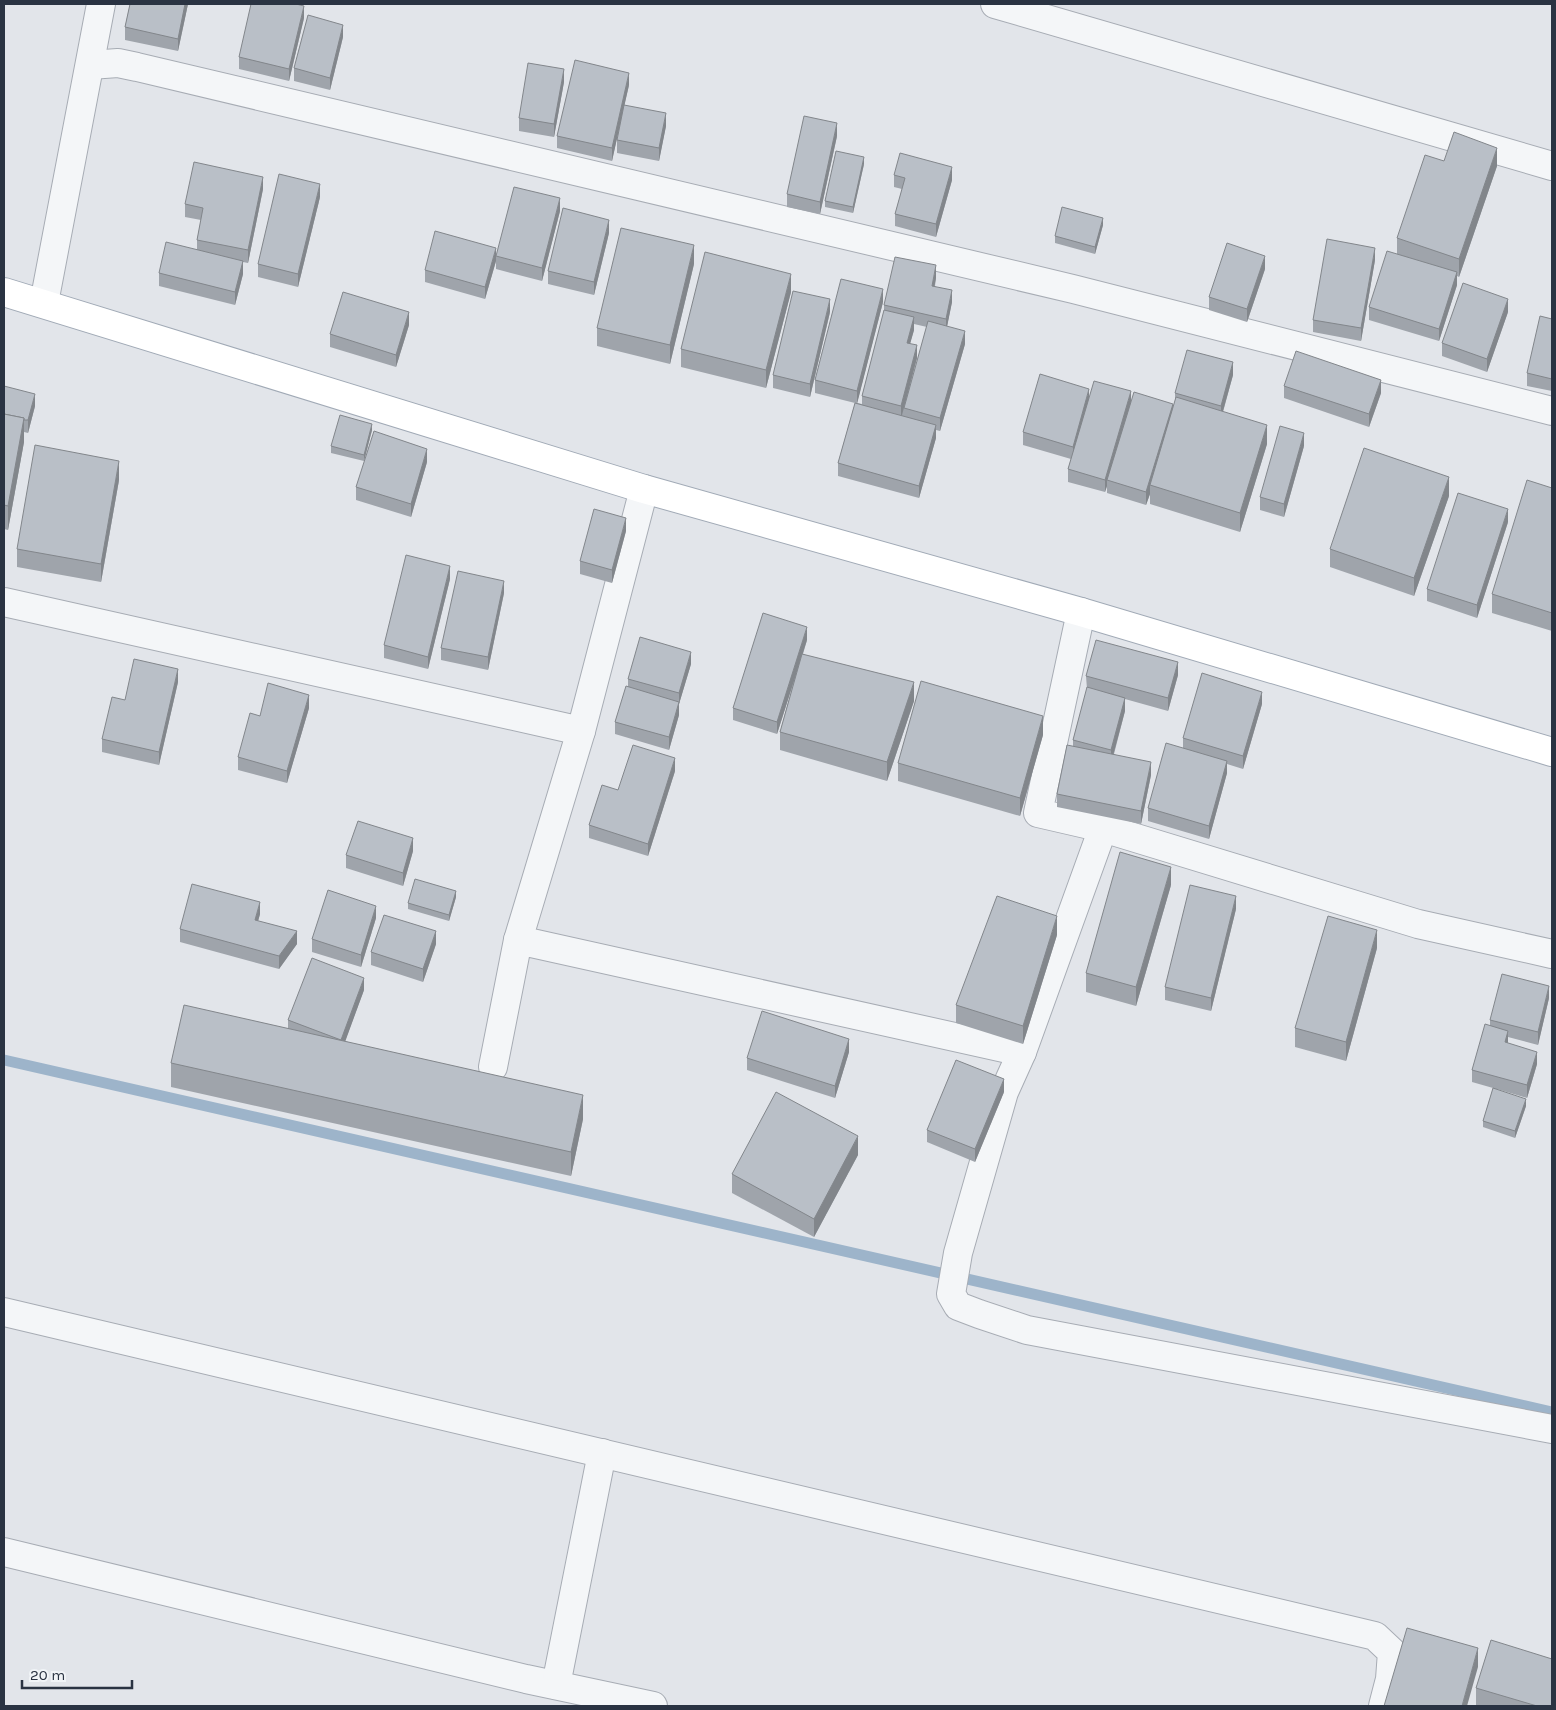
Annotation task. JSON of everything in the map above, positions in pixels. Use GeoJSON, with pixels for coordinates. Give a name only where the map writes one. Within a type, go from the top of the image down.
{"type":"FeatureCollection","features":[{"type":"Feature","properties":{"kind":"main road"},"geometry":{"type":"LineString","coordinates":[[4,292],[644,489],[1081,612],[1552,752]]}},
{"type":"Feature","properties":{"kind":"street"},"geometry":{"type":"LineString","coordinates":[[44,303],[101,4]]}},
{"type":"Feature","properties":{"kind":"street"},"geometry":{"type":"LineString","coordinates":[[996,4],[1552,166]]}},
{"type":"Feature","properties":{"kind":"street"},"geometry":{"type":"LineString","coordinates":[[90,66],[118,64],[136,66],[1073,289],[1552,411]]}},
{"type":"Feature","properties":{"kind":"street"},"geometry":{"type":"LineString","coordinates":[[493,1067],[518,940],[581,731],[644,489]]}},
{"type":"Feature","properties":{"kind":"street"},"geometry":{"type":"LineString","coordinates":[[4,602],[581,731]]}},
{"type":"Feature","properties":{"kind":"street"},"geometry":{"type":"LineString","coordinates":[[1081,612],[1038,813],[1103,828],[1418,924],[1552,954]]}},
{"type":"Feature","properties":{"kind":"street"},"geometry":{"type":"LineString","coordinates":[[1103,828],[1022,1052],[1004,1092],[958,1253],[951,1294],[958,1306],[1027,1330],[1552,1429]]}},
{"type":"Feature","properties":{"kind":"street"},"geometry":{"type":"LineString","coordinates":[[518,940],[1022,1052]]}},
{"type":"Feature","properties":{"kind":"street"},"geometry":{"type":"LineString","coordinates":[[4,1312],[1375,1636],[1392,1652],[1390,1679],[1383,1706]]}},
{"type":"Feature","properties":{"kind":"street"},"geometry":{"type":"LineString","coordinates":[[556,1685],[602,1453]]}},
{"type":"Feature","properties":{"kind":"street"},"geometry":{"type":"LineString","coordinates":[[4,1552],[556,1685],[653,1706]]}},
{"type":"Feature","properties":{"kind":"building"},"geometry":{"type":"Polygon","coordinates":[[[130,4],[185,4],[178,39],[125,27],[130,4]]]}},
{"type":"Feature","properties":{"kind":"building"},"geometry":{"type":"Polygon","coordinates":[[[251,4],[296,4],[304,6],[289,69],[239,57],[251,4]]]}},
{"type":"Feature","properties":{"kind":"building"},"geometry":{"type":"Polygon","coordinates":[[[308,15],[343,25],[330,78],[294,68],[308,15]]]}},
{"type":"Feature","properties":{"kind":"building"},"geometry":{"type":"Polygon","coordinates":[[[575,60],[629,73],[612,148],[557,136],[575,60]]]}},
{"type":"Feature","properties":{"kind":"building"},"geometry":{"type":"Polygon","coordinates":[[[528,63],[564,69],[554,124],[519,118],[528,63]]]}},
{"type":"Feature","properties":{"kind":"building"},"geometry":{"type":"Polygon","coordinates":[[[624,105],[666,113],[659,148],[617,140],[624,105]]]}},
{"type":"Feature","properties":{"kind":"building"},"geometry":{"type":"Polygon","coordinates":[[[804,116],[837,123],[820,202],[787,194],[804,116]]]}},
{"type":"Feature","properties":{"kind":"building"},"geometry":{"type":"Polygon","coordinates":[[[1454,132],[1497,148],[1459,259],[1397,238],[1425,155],[1444,161],[1454,132]]]}},
{"type":"Feature","properties":{"kind":"building"},"geometry":{"type":"Polygon","coordinates":[[[836,151],[864,157],[853,207],[825,201],[836,151]]]}},
{"type":"Feature","properties":{"kind":"building"},"geometry":{"type":"Polygon","coordinates":[[[900,153],[952,167],[936,224],[895,214],[905,178],[894,175],[900,153]]]}},
{"type":"Feature","properties":{"kind":"building"},"geometry":{"type":"Polygon","coordinates":[[[194,162],[263,177],[248,250],[197,240],[203,208],[185,204],[194,162]]]}},
{"type":"Feature","properties":{"kind":"building"},"geometry":{"type":"Polygon","coordinates":[[[279,174],[320,184],[298,274],[258,264],[279,174]]]}},
{"type":"Feature","properties":{"kind":"building"},"geometry":{"type":"Polygon","coordinates":[[[514,187],[560,198],[542,268],[496,256],[514,187]]]}},
{"type":"Feature","properties":{"kind":"building"},"geometry":{"type":"Polygon","coordinates":[[[1062,207],[1103,218],[1095,247],[1055,236],[1062,207]]]}},
{"type":"Feature","properties":{"kind":"building"},"geometry":{"type":"Polygon","coordinates":[[[563,208],[609,220],[594,282],[548,271],[563,208]]]}},
{"type":"Feature","properties":{"kind":"building"},"geometry":{"type":"Polygon","coordinates":[[[621,228],[694,245],[670,345],[597,328],[621,228]]]}},
{"type":"Feature","properties":{"kind":"building"},"geometry":{"type":"Polygon","coordinates":[[[435,231],[496,248],[485,287],[425,270],[435,231]]]}},
{"type":"Feature","properties":{"kind":"building"},"geometry":{"type":"Polygon","coordinates":[[[1327,239],[1375,248],[1361,328],[1313,320],[1327,239]]]}},
{"type":"Feature","properties":{"kind":"building"},"geometry":{"type":"Polygon","coordinates":[[[166,242],[243,261],[235,292],[159,273],[166,242]]]}},
{"type":"Feature","properties":{"kind":"building"},"geometry":{"type":"Polygon","coordinates":[[[1227,243],[1265,256],[1247,309],[1209,297],[1227,243]]]}},
{"type":"Feature","properties":{"kind":"building"},"geometry":{"type":"Polygon","coordinates":[[[1387,251],[1457,272],[1439,329],[1369,307],[1387,251]]]}},
{"type":"Feature","properties":{"kind":"building"},"geometry":{"type":"Polygon","coordinates":[[[705,252],[791,274],[766,370],[681,349],[705,252]]]}},
{"type":"Feature","properties":{"kind":"building"},"geometry":{"type":"Polygon","coordinates":[[[895,257],[936,265],[932,286],[952,290],[946,319],[884,305],[895,257]]]}},
{"type":"Feature","properties":{"kind":"building"},"geometry":{"type":"Polygon","coordinates":[[[841,279],[883,289],[857,391],[815,380],[841,279]]]}},
{"type":"Feature","properties":{"kind":"building"},"geometry":{"type":"Polygon","coordinates":[[[1463,283],[1508,299],[1487,359],[1442,343],[1463,283]]]}},
{"type":"Feature","properties":{"kind":"building"},"geometry":{"type":"Polygon","coordinates":[[[793,291],[830,299],[810,384],[773,375],[793,291]]]}},
{"type":"Feature","properties":{"kind":"building"},"geometry":{"type":"Polygon","coordinates":[[[343,292],[409,312],[396,355],[330,334],[343,292]]]}},
{"type":"Feature","properties":{"kind":"building"},"geometry":{"type":"Polygon","coordinates":[[[884,310],[914,317],[907,343],[917,345],[901,406],[862,396],[884,310]]]}},
{"type":"Feature","properties":{"kind":"building"},"geometry":{"type":"Polygon","coordinates":[[[1540,316],[1552,319],[1552,379],[1527,373],[1540,316]]]}},
{"type":"Feature","properties":{"kind":"building"},"geometry":{"type":"Polygon","coordinates":[[[928,321],[965,331],[940,418],[904,408],[928,321]]]}},
{"type":"Feature","properties":{"kind":"building"},"geometry":{"type":"Polygon","coordinates":[[[1187,350],[1233,362],[1221,406],[1175,393],[1187,350]]]}},
{"type":"Feature","properties":{"kind":"building"},"geometry":{"type":"Polygon","coordinates":[[[1296,351],[1381,380],[1369,414],[1284,386],[1296,351]]]}},
{"type":"Feature","properties":{"kind":"building"},"geometry":{"type":"Polygon","coordinates":[[[1040,374],[1089,389],[1073,447],[1023,432],[1040,374]]]}},
{"type":"Feature","properties":{"kind":"building"},"geometry":{"type":"Polygon","coordinates":[[[1094,381],[1131,391],[1105,480],[1068,469],[1094,381]]]}},
{"type":"Feature","properties":{"kind":"building"},"geometry":{"type":"Polygon","coordinates":[[[4,386],[35,394],[28,420],[4,414],[4,386]]]}},
{"type":"Feature","properties":{"kind":"building"},"geometry":{"type":"Polygon","coordinates":[[[1134,392],[1173,404],[1146,492],[1107,480],[1134,392]]]}},
{"type":"Feature","properties":{"kind":"building"},"geometry":{"type":"Polygon","coordinates":[[[1176,397],[1267,425],[1240,513],[1150,485],[1176,397]]]}},
{"type":"Feature","properties":{"kind":"building"},"geometry":{"type":"Polygon","coordinates":[[[855,403],[936,425],[919,486],[838,463],[855,403]]]}},
{"type":"Feature","properties":{"kind":"building"},"geometry":{"type":"Polygon","coordinates":[[[4,414],[24,418],[8,506],[4,505],[4,414]]]}},
{"type":"Feature","properties":{"kind":"building"},"geometry":{"type":"Polygon","coordinates":[[[340,415],[372,424],[364,455],[331,446],[340,415]]]}},
{"type":"Feature","properties":{"kind":"building"},"geometry":{"type":"Polygon","coordinates":[[[1280,426],[1304,433],[1284,504],[1260,497],[1280,426]]]}},
{"type":"Feature","properties":{"kind":"building"},"geometry":{"type":"Polygon","coordinates":[[[374,431],[427,449],[411,504],[356,487],[374,431]]]}},
{"type":"Feature","properties":{"kind":"building"},"geometry":{"type":"Polygon","coordinates":[[[35,445],[119,461],[101,564],[17,549],[35,445]]]}},
{"type":"Feature","properties":{"kind":"building"},"geometry":{"type":"Polygon","coordinates":[[[1364,448],[1449,477],[1414,578],[1330,549],[1364,448]]]}},
{"type":"Feature","properties":{"kind":"building"},"geometry":{"type":"Polygon","coordinates":[[[1527,480],[1552,488],[1552,613],[1492,594],[1527,480]]]}},
{"type":"Feature","properties":{"kind":"building"},"geometry":{"type":"Polygon","coordinates":[[[1458,493],[1508,509],[1477,605],[1427,589],[1458,493]]]}},
{"type":"Feature","properties":{"kind":"building"},"geometry":{"type":"Polygon","coordinates":[[[594,509],[626,518],[612,570],[580,561],[594,509]]]}},
{"type":"Feature","properties":{"kind":"building"},"geometry":{"type":"Polygon","coordinates":[[[406,555],[450,566],[428,657],[384,645],[406,555]]]}},
{"type":"Feature","properties":{"kind":"building"},"geometry":{"type":"Polygon","coordinates":[[[458,571],[504,581],[488,657],[441,648],[458,571]]]}},
{"type":"Feature","properties":{"kind":"building"},"geometry":{"type":"Polygon","coordinates":[[[763,613],[807,627],[777,722],[733,708],[763,613]]]}},
{"type":"Feature","properties":{"kind":"building"},"geometry":{"type":"Polygon","coordinates":[[[640,637],[691,652],[679,693],[628,679],[640,637]]]}},
{"type":"Feature","properties":{"kind":"building"},"geometry":{"type":"Polygon","coordinates":[[[1096,640],[1178,662],[1168,698],[1086,676],[1096,640]]]}},
{"type":"Feature","properties":{"kind":"building"},"geometry":{"type":"Polygon","coordinates":[[[802,654],[914,682],[887,762],[780,732],[802,654]]]}},
{"type":"Feature","properties":{"kind":"building"},"geometry":{"type":"Polygon","coordinates":[[[134,659],[178,669],[159,752],[102,739],[112,697],[125,700],[134,659]]]}},
{"type":"Feature","properties":{"kind":"building"},"geometry":{"type":"Polygon","coordinates":[[[1202,673],[1262,692],[1243,756],[1183,738],[1202,673]]]}},
{"type":"Feature","properties":{"kind":"building"},"geometry":{"type":"Polygon","coordinates":[[[921,681],[1043,716],[1020,798],[898,763],[921,681]]]}},
{"type":"Feature","properties":{"kind":"building"},"geometry":{"type":"Polygon","coordinates":[[[268,683],[309,695],[287,771],[238,757],[250,713],[260,716],[268,683]]]}},
{"type":"Feature","properties":{"kind":"building"},"geometry":{"type":"Polygon","coordinates":[[[626,686],[679,702],[669,737],[615,722],[626,686]]]}},
{"type":"Feature","properties":{"kind":"building"},"geometry":{"type":"Polygon","coordinates":[[[1087,687],[1125,698],[1111,750],[1073,740],[1087,687]]]}},
{"type":"Feature","properties":{"kind":"building"},"geometry":{"type":"Polygon","coordinates":[[[1166,743],[1227,761],[1209,826],[1148,808],[1166,743]]]}},
{"type":"Feature","properties":{"kind":"building"},"geometry":{"type":"Polygon","coordinates":[[[633,745],[675,758],[648,844],[589,825],[602,785],[618,790],[633,745]]]}},
{"type":"Feature","properties":{"kind":"building"},"geometry":{"type":"Polygon","coordinates":[[[1067,745],[1151,762],[1141,811],[1057,794],[1067,745]]]}},
{"type":"Feature","properties":{"kind":"building"},"geometry":{"type":"Polygon","coordinates":[[[358,821],[413,838],[403,873],[346,855],[358,821]]]}},
{"type":"Feature","properties":{"kind":"building"},"geometry":{"type":"Polygon","coordinates":[[[1120,852],[1171,867],[1136,987],[1086,973],[1120,852]]]}},
{"type":"Feature","properties":{"kind":"building"},"geometry":{"type":"Polygon","coordinates":[[[415,879],[456,891],[449,915],[408,903],[415,879]]]}},
{"type":"Feature","properties":{"kind":"building"},"geometry":{"type":"Polygon","coordinates":[[[192,884],[260,902],[255,920],[297,931],[279,956],[180,929],[192,884]]]}},
{"type":"Feature","properties":{"kind":"building"},"geometry":{"type":"Polygon","coordinates":[[[1190,885],[1236,896],[1211,998],[1165,987],[1190,885]]]}},
{"type":"Feature","properties":{"kind":"building"},"geometry":{"type":"Polygon","coordinates":[[[328,890],[376,906],[361,955],[312,939],[328,890]]]}},
{"type":"Feature","properties":{"kind":"building"},"geometry":{"type":"Polygon","coordinates":[[[997,896],[1057,916],[1023,1026],[956,1005],[997,896]]]}},
{"type":"Feature","properties":{"kind":"building"},"geometry":{"type":"Polygon","coordinates":[[[384,915],[436,931],[423,969],[371,952],[384,915]]]}},
{"type":"Feature","properties":{"kind":"building"},"geometry":{"type":"Polygon","coordinates":[[[1328,916],[1377,930],[1346,1042],[1295,1028],[1328,916]]]}},
{"type":"Feature","properties":{"kind":"building"},"geometry":{"type":"Polygon","coordinates":[[[312,958],[364,978],[341,1040],[288,1020],[312,958]]]}},
{"type":"Feature","properties":{"kind":"building"},"geometry":{"type":"Polygon","coordinates":[[[1502,974],[1549,986],[1538,1032],[1490,1020],[1502,974]]]}},
{"type":"Feature","properties":{"kind":"building"},"geometry":{"type":"Polygon","coordinates":[[[184,1005],[583,1095],[571,1152],[171,1063],[184,1005]]]}},
{"type":"Feature","properties":{"kind":"building"},"geometry":{"type":"Polygon","coordinates":[[[762,1011],[849,1039],[835,1086],[747,1058],[762,1011]]]}},
{"type":"Feature","properties":{"kind":"building"},"geometry":{"type":"Polygon","coordinates":[[[1485,1024],[1508,1031],[1505,1042],[1537,1052],[1527,1085],[1472,1070],[1485,1024]]]}},
{"type":"Feature","properties":{"kind":"building"},"geometry":{"type":"Polygon","coordinates":[[[956,1060],[1004,1079],[975,1149],[927,1130],[956,1060]]]}},
{"type":"Feature","properties":{"kind":"building"},"geometry":{"type":"Polygon","coordinates":[[[1493,1088],[1526,1099],[1515,1131],[1483,1121],[1493,1088]]]}},
{"type":"Feature","properties":{"kind":"building"},"geometry":{"type":"Polygon","coordinates":[[[776,1092],[858,1136],[814,1219],[732,1174],[776,1092]]]}},
{"type":"Feature","properties":{"kind":"building"},"geometry":{"type":"Polygon","coordinates":[[[1407,1628],[1478,1648],[1462,1706],[1384,1706],[1407,1628]]]}},
{"type":"Feature","properties":{"kind":"building"},"geometry":{"type":"Polygon","coordinates":[[[1491,1640],[1552,1659],[1552,1706],[1537,1706],[1476,1688],[1491,1640]]]}},
{"type":"Feature","properties":{"kind":"waterway"},"geometry":{"type":"LineString","coordinates":[[4,1060],[1552,1412]]}}]}
